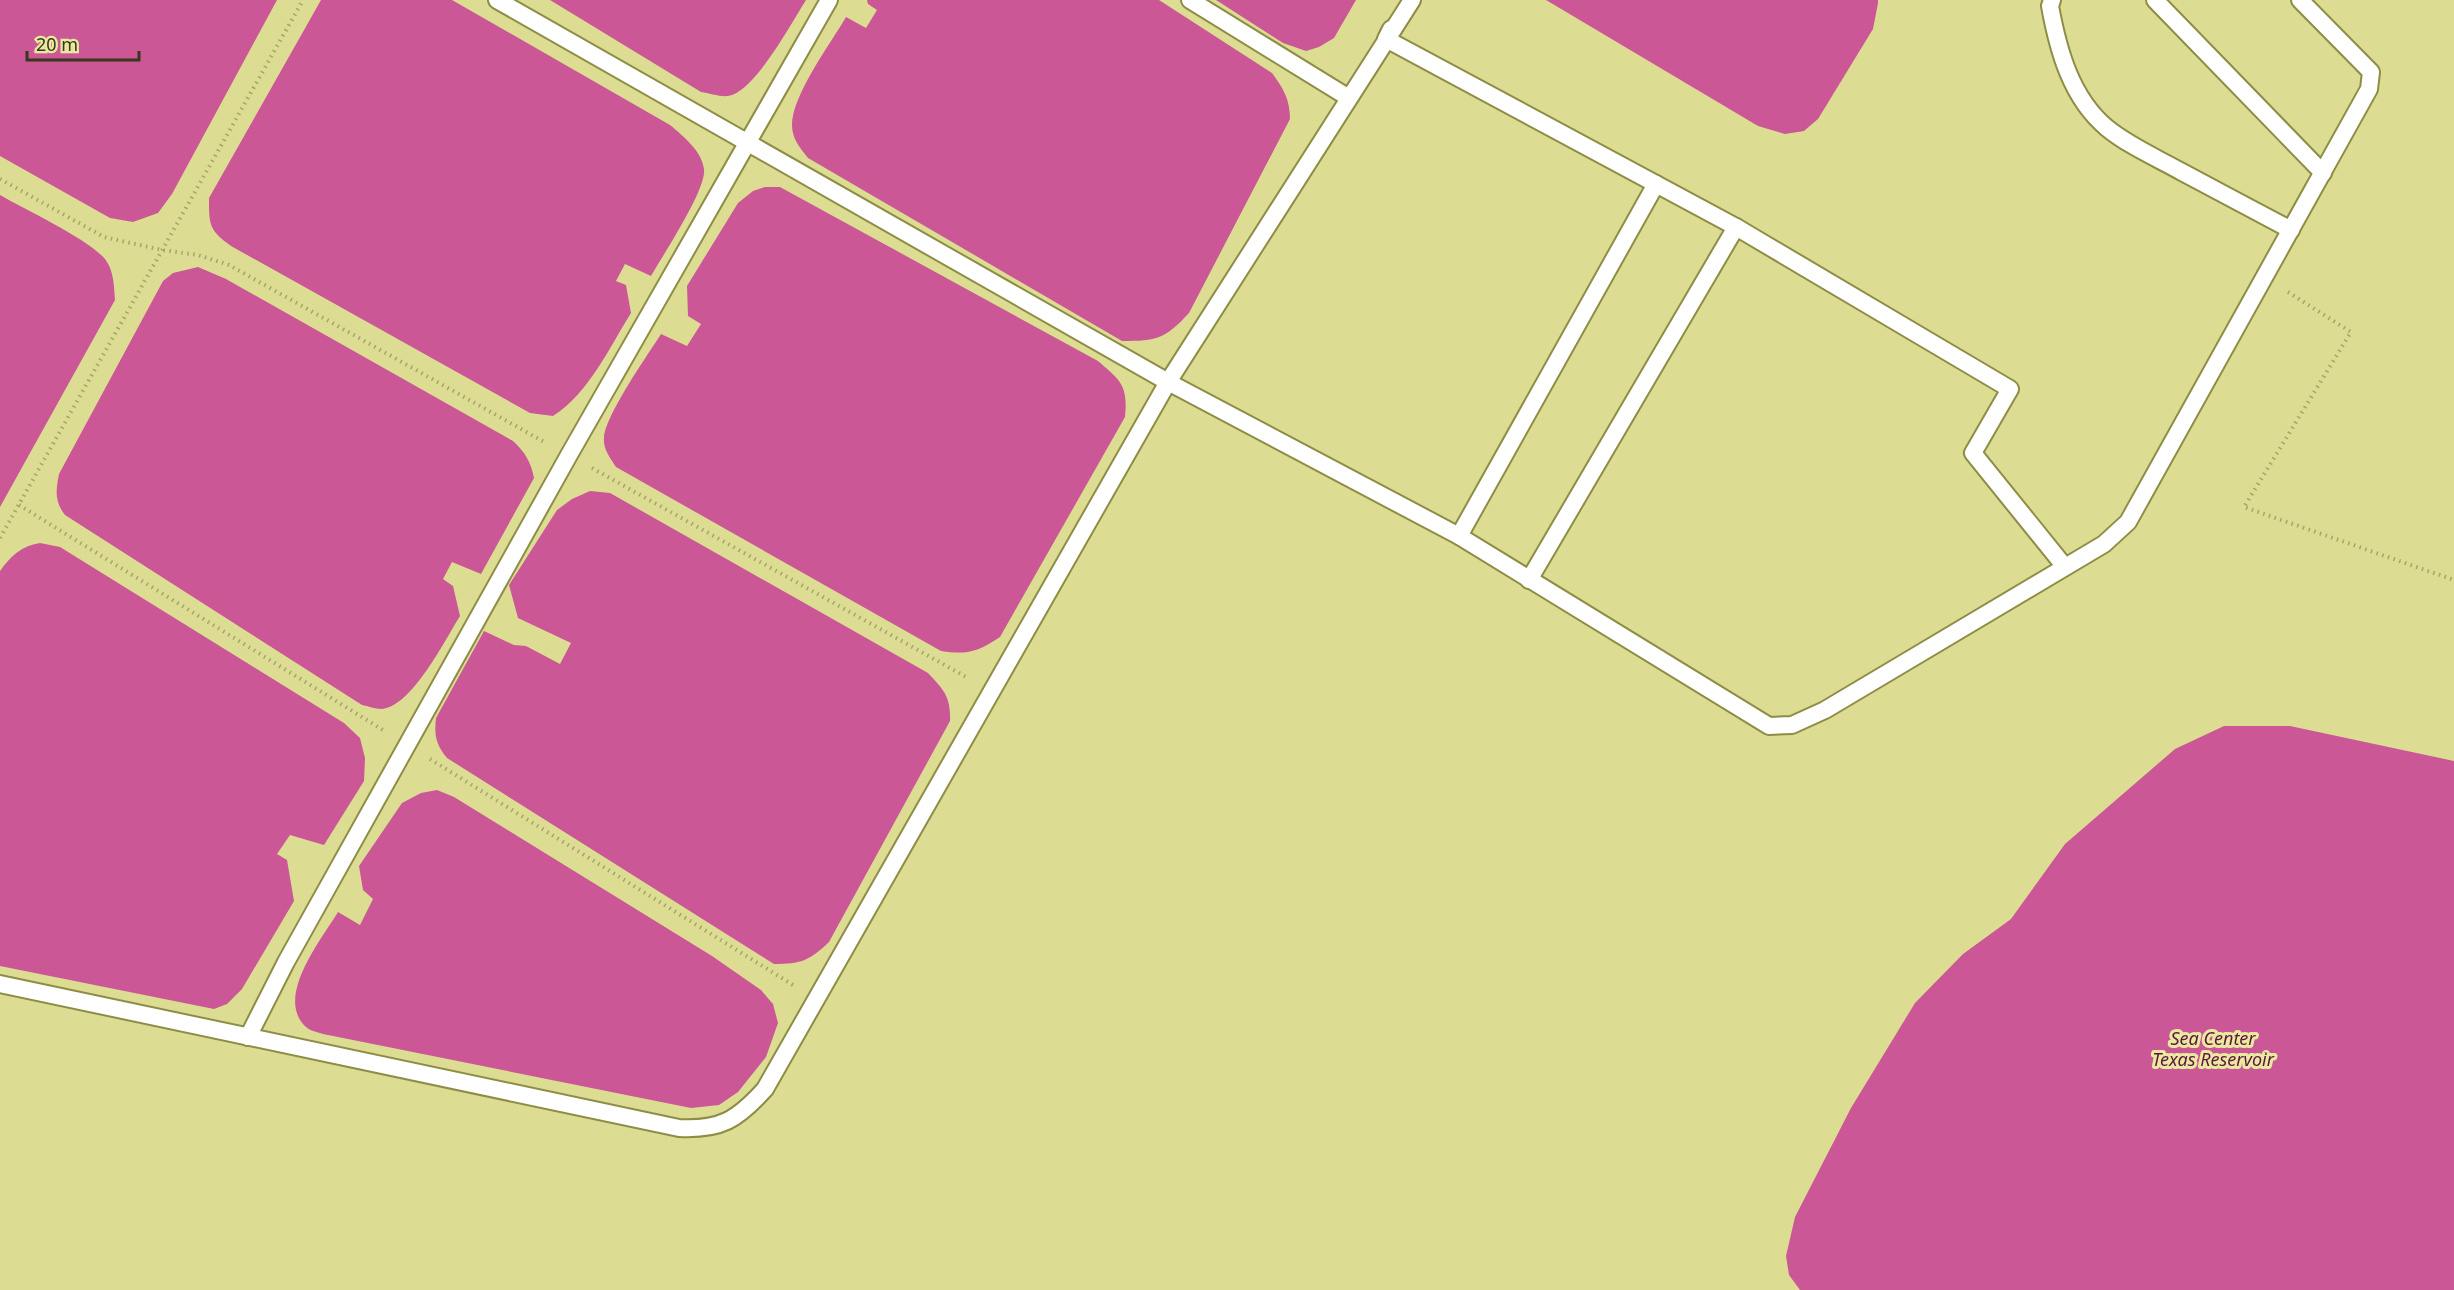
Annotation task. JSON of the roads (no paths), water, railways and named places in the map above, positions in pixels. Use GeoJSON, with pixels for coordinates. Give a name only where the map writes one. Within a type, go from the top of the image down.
{"type":"FeatureCollection","features":[{"type":"Feature","properties":{"kind":"lane"},"geometry":{"type":"LineString","coordinates":[[497,0],[1168,382],[1459,536],[1769,726],[1792,725],[1825,710],[2104,544],[2128,522],[2369,90],[2371,72],[2300,0]]}},
{"type":"Feature","properties":{"kind":"lane"},"geometry":{"type":"LineString","coordinates":[[248,1036],[286,962],[569,455],[829,0]]}},
{"type":"Feature","properties":{"kind":"lane"},"geometry":{"type":"LineString","coordinates":[[1190,0],[1349,98]]}},
{"type":"Feature","properties":{"kind":"lane"},"geometry":{"type":"LineString","coordinates":[[1386,39],[1403,0]]}},
{"type":"Feature","properties":{"kind":"lane"},"geometry":{"type":"LineString","coordinates":[[0,984],[679,1128],[699,1129],[724,1124],[747,1110],[765,1089],[1168,382],[1412,0]]}},
{"type":"Feature","properties":{"kind":"lane"},"geometry":{"type":"LineString","coordinates":[[2052,0],[2050,6],[2056,41],[2068,74],[2084,100],[2106,127],[2139,149],[2291,230]]}},
{"type":"Feature","properties":{"kind":"lane"},"geometry":{"type":"LineString","coordinates":[[2155,0],[2323,173]]}},
{"type":"Feature","properties":{"kind":"lane"},"geometry":{"type":"LineString","coordinates":[[1386,39],[1736,227],[2010,389],[1973,453],[2066,567]]}},
{"type":"Feature","properties":{"kind":"lane"},"geometry":{"type":"LineString","coordinates":[[1459,536],[1656,184]]}},
{"type":"Feature","properties":{"kind":"lane"},"geometry":{"type":"LineString","coordinates":[[1529,579],[1736,227]]}},
{"type":"Feature","properties":{"kind":"water"},"geometry":{"type":"Polygon","coordinates":[[[0,0],[277,0],[172,194],[158,213],[133,222],[110,218],[0,156],[0,0]]]}},
{"type":"Feature","properties":{"kind":"water"},"geometry":{"type":"Polygon","coordinates":[[[321,0],[452,0],[670,125],[691,144],[700,156],[704,169],[703,178],[683,222],[651,276],[625,264],[616,281],[626,285],[631,313],[588,383],[553,416],[530,413],[231,246],[214,231],[209,215],[209,198],[321,0]]]}},
{"type":"Feature","properties":{"kind":"water"},"geometry":{"type":"Polygon","coordinates":[[[550,0],[806,0],[760,70],[738,92],[725,96],[701,92],[550,0]]]}},
{"type":"Feature","properties":{"kind":"water"},"geometry":{"type":"Polygon","coordinates":[[[867,0],[1159,0],[1272,73],[1285,94],[1290,119],[1189,313],[1181,322],[1160,337],[1122,341],[808,158],[797,143],[792,130],[798,99],[846,17],[866,28],[877,10],[868,4],[867,0]]]}},
{"type":"Feature","properties":{"kind":"water"},"geometry":{"type":"Polygon","coordinates":[[[1216,0],[1356,0],[1334,38],[1319,47],[1306,51],[1283,43],[1216,0]]]}},
{"type":"Feature","properties":{"kind":"water"},"geometry":{"type":"Polygon","coordinates":[[[1546,0],[1878,0],[1878,3],[1873,29],[1818,119],[1804,131],[1785,134],[1758,126],[1546,0]]]}},
{"type":"Feature","properties":{"kind":"water"},"geometry":{"type":"Polygon","coordinates":[[[765,187],[780,187],[1098,361],[1117,379],[1124,390],[1125,417],[1000,637],[985,646],[958,653],[941,651],[616,467],[607,453],[604,438],[611,416],[661,334],[687,346],[701,324],[688,316],[687,286],[738,203],[753,191],[765,187]]]}},
{"type":"Feature","properties":{"kind":"water"},"geometry":{"type":"Polygon","coordinates":[[[0,195],[97,251],[110,268],[115,300],[0,507],[0,195]]]}},
{"type":"Feature","properties":{"kind":"water"},"geometry":{"type":"Polygon","coordinates":[[[198,267],[226,279],[513,441],[529,462],[534,478],[481,574],[452,562],[443,579],[453,586],[460,616],[426,671],[404,697],[392,706],[376,709],[362,705],[65,515],[59,505],[57,490],[59,474],[163,281],[173,273],[198,267]]]}},
{"type":"Feature","properties":{"kind":"water"},"geometry":{"type":"Polygon","coordinates":[[[590,491],[610,493],[928,673],[948,700],[950,721],[829,942],[804,960],[774,964],[447,758],[440,749],[435,730],[436,718],[484,631],[514,645],[526,646],[560,664],[571,643],[518,618],[509,585],[557,510],[572,499],[590,491]]]}},
{"type":"Feature","properties":{"kind":"water"},"geometry":{"type":"Polygon","coordinates":[[[40,543],[60,547],[344,723],[360,738],[365,758],[364,781],[324,845],[290,835],[277,854],[287,860],[294,901],[242,989],[227,1004],[214,1009],[0,966],[0,571],[17,552],[40,543]]]}},
{"type":"Feature","properties":{"kind":"water","name":"Sea Center Texas Reservoir"},"geometry":{"type":"Polygon","coordinates":[[[2224,726],[2290,726],[2454,761],[2454,1290],[1800,1290],[1789,1275],[1786,1256],[1795,1217],[1851,1108],[1915,1003],[1963,954],[2011,919],[2065,844],[2175,749],[2224,726]]]}},
{"type":"Feature","properties":{"kind":"water"},"geometry":{"type":"Polygon","coordinates":[[[437,790],[454,797],[712,956],[761,990],[773,1004],[778,1023],[766,1057],[738,1092],[719,1105],[691,1108],[323,1034],[306,1027],[297,1015],[295,1001],[298,985],[312,953],[338,912],[360,925],[373,899],[363,890],[359,866],[402,803],[421,793],[437,790]]]}}]}
